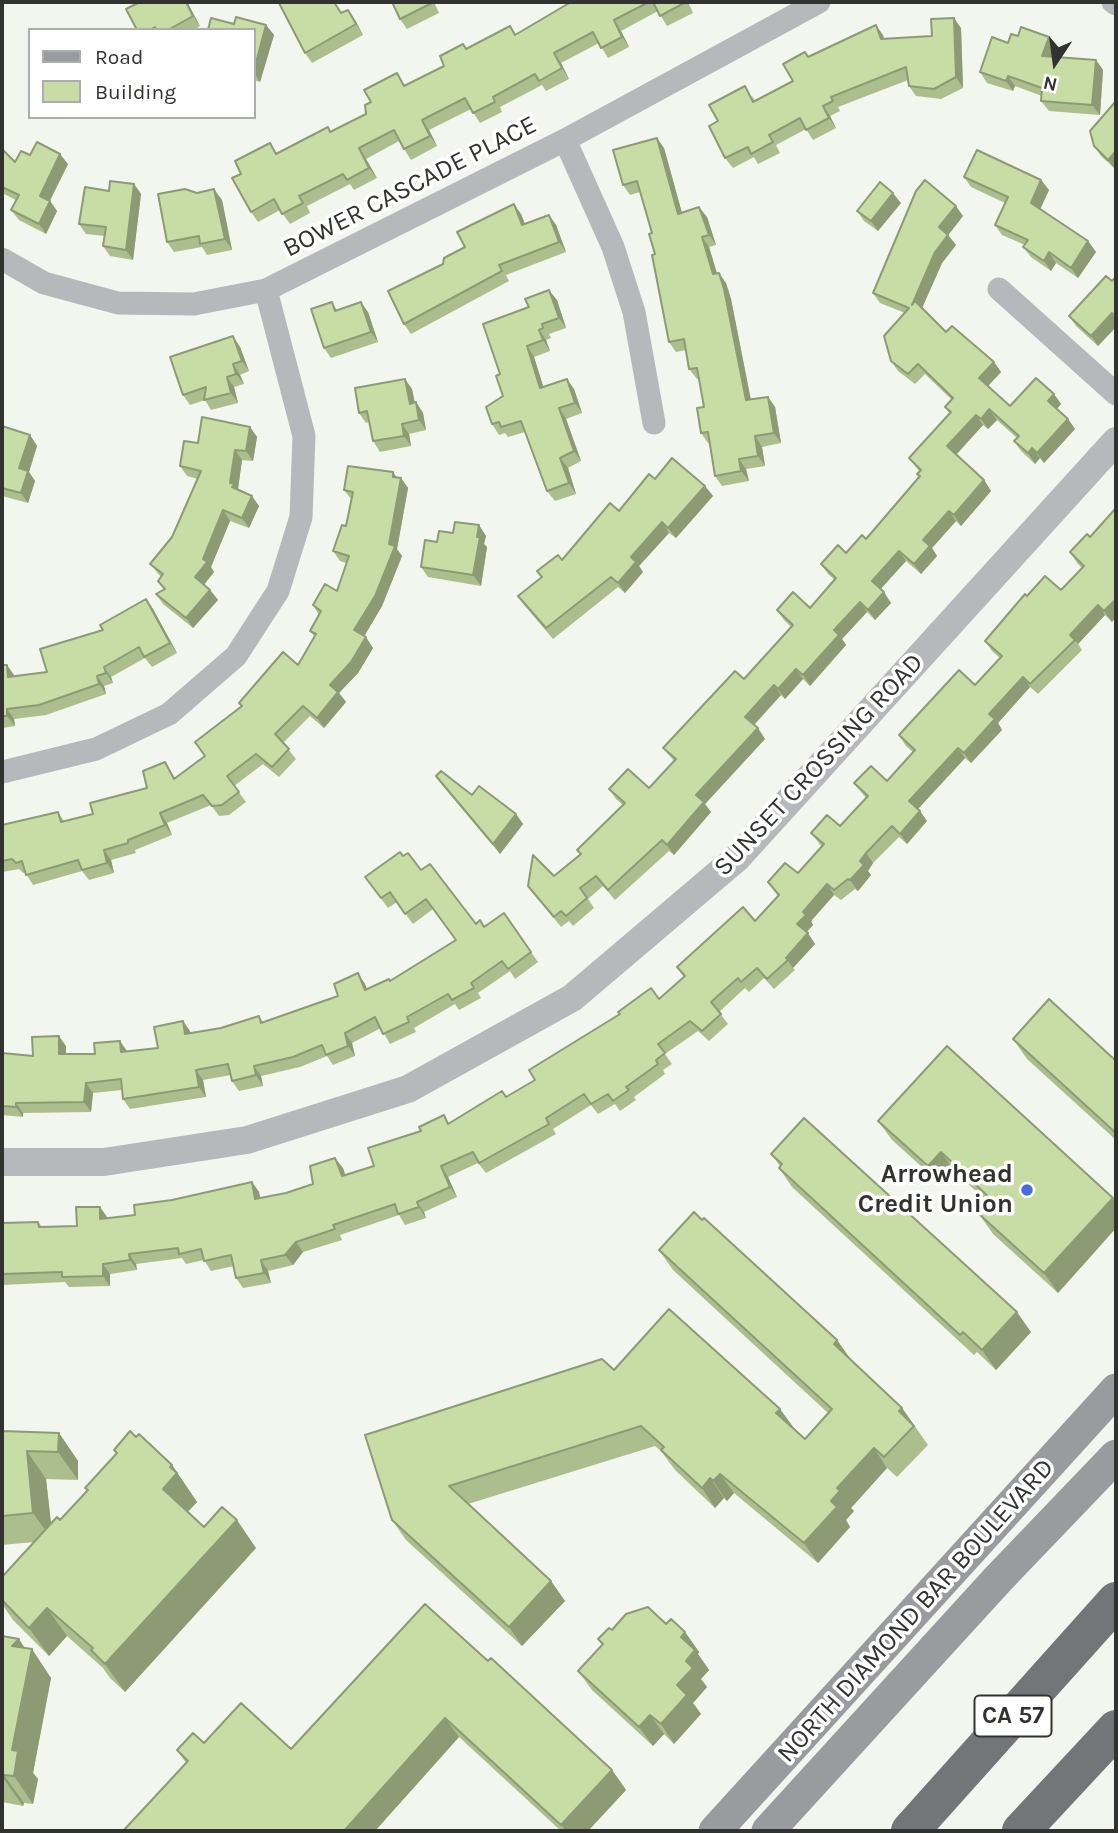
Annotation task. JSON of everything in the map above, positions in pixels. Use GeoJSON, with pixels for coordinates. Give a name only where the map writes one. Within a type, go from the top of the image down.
{"type":"FeatureCollection","features":[{"type":"Feature","properties":{"kind":"highway","name":"CA 57"},"geometry":{"type":"LineString","coordinates":[[910,1831],[1116,1601]]}},
{"type":"Feature","properties":{"kind":"highway"},"geometry":{"type":"LineString","coordinates":[[1021,1831],[1116,1729]]}},
{"type":"Feature","properties":{"kind":"main road","name":"NORTH DIAMOND BAR BOULEVARD"},"geometry":{"type":"LineString","coordinates":[[715,1831],[1116,1390]]}},
{"type":"Feature","properties":{"kind":"main road","name":"NORTH DIAMOND BAR BOULEVARD"},"geometry":{"type":"LineString","coordinates":[[768,1831],[999,1578],[1116,1456]]}},
{"type":"Feature","properties":{"kind":"street","name":"BOWER CASCADE PLACE"},"geometry":{"type":"LineString","coordinates":[[2,259],[44,283],[118,303],[194,304],[266,290],[565,140],[819,2]]}},
{"type":"Feature","properties":{"kind":"street"},"geometry":{"type":"LineString","coordinates":[[565,140],[613,247],[634,312],[654,423]]}},
{"type":"Feature","properties":{"kind":"street"},"geometry":{"type":"LineString","coordinates":[[999,289],[1116,394]]}},
{"type":"Feature","properties":{"kind":"street"},"geometry":{"type":"LineString","coordinates":[[2,772],[96,748],[169,714],[236,656],[278,591],[302,517],[304,436],[266,290]]}},
{"type":"Feature","properties":{"kind":"street","name":"SUNSET CROSSING ROAD"},"geometry":{"type":"LineString","coordinates":[[2,1162],[104,1162],[247,1140],[408,1089],[572,998],[737,859],[1116,441]]}},
{"type":"Feature","properties":{"kind":"building"},"geometry":{"type":"Polygon","coordinates":[[[140,2],[186,2],[193,16],[172,28],[136,28],[126,9],[140,2]]]}},
{"type":"Feature","properties":{"kind":"building"},"geometry":{"type":"Polygon","coordinates":[[[334,2],[341,13],[348,10],[356,24],[305,53],[279,3],[334,2]]]}},
{"type":"Feature","properties":{"kind":"building"},"geometry":{"type":"Polygon","coordinates":[[[392,2],[432,2],[432,3],[400,19],[392,2]]]}},
{"type":"Feature","properties":{"kind":"building"},"geometry":{"type":"Polygon","coordinates":[[[571,2],[649,2],[614,20],[622,37],[601,48],[593,32],[554,53],[562,68],[539,81],[535,74],[493,97],[495,102],[473,113],[465,98],[422,120],[430,136],[404,149],[394,130],[359,148],[369,168],[347,180],[343,174],[299,196],[303,203],[282,214],[274,199],[251,212],[232,178],[241,174],[235,161],[270,143],[276,154],[328,127],[330,132],[366,114],[365,105],[371,102],[364,90],[397,73],[404,86],[444,66],[440,56],[463,44],[466,49],[510,26],[515,35],[571,2]]]}},
{"type":"Feature","properties":{"kind":"building"},"geometry":{"type":"Polygon","coordinates":[[[653,2],[686,2],[660,16],[653,2]]]}},
{"type":"Feature","properties":{"kind":"building"},"geometry":{"type":"Polygon","coordinates":[[[236,17],[266,25],[256,62],[256,28],[208,28],[211,18],[234,24],[236,17]]]}},
{"type":"Feature","properties":{"kind":"building"},"geometry":{"type":"Polygon","coordinates":[[[954,18],[956,77],[934,89],[909,86],[906,67],[831,97],[833,101],[823,106],[829,118],[806,130],[800,118],[769,135],[773,142],[751,154],[748,147],[725,158],[709,126],[718,121],[709,105],[745,86],[753,102],[793,81],[783,64],[805,52],[808,57],[876,25],[881,39],[932,36],[931,19],[954,18]]]}},
{"type":"Feature","properties":{"kind":"building"},"geometry":{"type":"Polygon","coordinates":[[[1021,27],[1049,37],[1042,56],[1096,60],[1092,105],[1041,101],[1042,88],[1008,76],[1006,81],[980,72],[992,37],[1008,43],[1011,34],[1018,36],[1021,27]]]}},
{"type":"Feature","properties":{"kind":"building"},"geometry":{"type":"Polygon","coordinates":[[[1116,101],[1116,151],[1108,160],[1094,146],[1090,131],[1116,101]]]}},
{"type":"Feature","properties":{"kind":"building"},"geometry":{"type":"Polygon","coordinates":[[[657,138],[678,214],[699,207],[709,235],[702,237],[713,274],[719,273],[724,289],[746,400],[768,397],[774,433],[755,436],[758,456],[739,459],[741,471],[715,476],[708,432],[701,433],[697,408],[704,407],[697,368],[689,369],[684,339],[669,342],[652,255],[655,254],[649,234],[652,233],[637,181],[623,185],[613,150],[657,138]]]}},
{"type":"Feature","properties":{"kind":"building"},"geometry":{"type":"Polygon","coordinates":[[[37,142],[60,154],[40,196],[50,201],[39,224],[11,210],[19,195],[2,187],[2,149],[15,162],[21,151],[30,155],[37,142]]]}},
{"type":"Feature","properties":{"kind":"building"},"geometry":{"type":"Polygon","coordinates":[[[977,150],[1041,180],[1031,203],[1088,241],[1071,268],[1049,252],[1044,261],[1023,247],[1028,240],[995,225],[1008,197],[964,177],[977,150]]]}},
{"type":"Feature","properties":{"kind":"building"},"geometry":{"type":"Polygon","coordinates":[[[925,180],[956,206],[939,227],[948,235],[935,252],[912,305],[915,301],[946,332],[952,326],[994,362],[979,378],[1010,406],[1036,378],[1054,394],[1048,401],[1068,419],[1037,453],[1032,448],[1028,453],[1014,441],[1019,436],[989,409],[981,419],[976,415],[947,446],[984,480],[954,515],[949,511],[923,540],[930,546],[914,564],[899,551],[872,581],[884,592],[868,610],[860,602],[834,630],[839,635],[803,675],[796,669],[778,689],[774,685],[745,717],[758,728],[696,795],[704,802],[667,845],[662,840],[608,890],[596,876],[580,888],[587,898],[566,916],[561,911],[554,917],[528,886],[533,855],[554,876],[581,854],[577,850],[625,803],[609,789],[628,769],[649,788],[676,759],[663,748],[735,671],[744,679],[793,625],[777,610],[793,592],[810,608],[836,578],[821,564],[838,545],[846,553],[862,535],[866,539],[920,476],[917,474],[921,470],[909,458],[951,412],[945,407],[953,398],[918,364],[908,374],[891,361],[884,336],[909,308],[873,293],[916,191],[925,180]]]}},
{"type":"Feature","properties":{"kind":"building"},"geometry":{"type":"Polygon","coordinates":[[[110,181],[134,184],[126,250],[103,246],[106,227],[79,224],[85,187],[109,191],[110,181]]]}},
{"type":"Feature","properties":{"kind":"building"},"geometry":{"type":"Polygon","coordinates":[[[880,182],[893,193],[871,221],[857,211],[880,182]]]}},
{"type":"Feature","properties":{"kind":"building"},"geometry":{"type":"Polygon","coordinates":[[[185,189],[197,193],[214,189],[225,239],[200,244],[199,236],[167,242],[158,194],[185,189]]]}},
{"type":"Feature","properties":{"kind":"building"},"geometry":{"type":"Polygon","coordinates":[[[514,204],[522,225],[549,215],[559,242],[499,265],[502,271],[404,324],[388,291],[443,264],[444,258],[465,247],[457,232],[514,204]]]}},
{"type":"Feature","properties":{"kind":"building"},"geometry":{"type":"Polygon","coordinates":[[[1106,276],[1112,281],[1116,276],[1116,317],[1112,313],[1091,336],[1069,316],[1106,276]]]}},
{"type":"Feature","properties":{"kind":"building"},"geometry":{"type":"Polygon","coordinates":[[[549,290],[559,318],[542,324],[543,328],[539,330],[543,340],[527,346],[540,388],[567,379],[575,403],[559,408],[574,451],[560,458],[569,483],[547,491],[521,421],[501,427],[499,422],[492,424],[486,407],[503,396],[496,376],[500,374],[483,324],[529,307],[525,299],[549,290]]]}},
{"type":"Feature","properties":{"kind":"building"},"geometry":{"type":"Polygon","coordinates":[[[332,302],[335,311],[361,302],[371,332],[324,348],[311,309],[332,302]]]}},
{"type":"Feature","properties":{"kind":"building"},"geometry":{"type":"Polygon","coordinates":[[[233,336],[242,361],[233,364],[236,374],[227,377],[231,393],[204,400],[206,387],[183,395],[170,357],[233,336]]]}},
{"type":"Feature","properties":{"kind":"building"},"geometry":{"type":"Polygon","coordinates":[[[405,379],[410,404],[416,402],[419,420],[402,424],[404,436],[373,441],[367,411],[359,413],[355,388],[405,379]]]}},
{"type":"Feature","properties":{"kind":"building"},"geometry":{"type":"Polygon","coordinates":[[[202,417],[250,427],[246,451],[235,450],[230,483],[235,484],[232,487],[252,496],[242,518],[223,510],[203,559],[207,562],[195,577],[210,590],[186,618],[156,594],[165,589],[158,581],[163,574],[150,564],[172,537],[201,471],[180,466],[184,441],[198,443],[202,417]]]}},
{"type":"Feature","properties":{"kind":"building"},"geometry":{"type":"Polygon","coordinates":[[[2,426],[30,435],[19,468],[28,471],[21,493],[2,488],[2,426]]]}},
{"type":"Feature","properties":{"kind":"building"},"geometry":{"type":"Polygon","coordinates":[[[672,458],[705,486],[668,528],[662,522],[631,557],[636,562],[618,583],[611,577],[546,628],[518,596],[542,577],[537,571],[558,555],[562,560],[610,503],[619,511],[649,474],[655,479],[672,458]]]}},
{"type":"Feature","properties":{"kind":"building"},"geometry":{"type":"Polygon","coordinates":[[[348,466],[393,472],[393,477],[401,478],[389,544],[395,546],[375,596],[354,630],[366,637],[351,662],[330,685],[338,692],[317,718],[303,706],[275,734],[289,749],[272,767],[256,754],[227,776],[239,792],[222,805],[212,806],[203,795],[160,813],[165,825],[128,840],[128,843],[104,850],[107,863],[82,870],[78,860],[26,875],[22,861],[2,861],[2,825],[58,812],[61,822],[93,814],[90,803],[147,788],[143,771],[165,762],[174,779],[205,756],[195,742],[242,706],[239,703],[283,652],[298,665],[316,634],[310,631],[321,611],[313,605],[325,584],[337,591],[349,556],[333,551],[342,525],[346,526],[353,492],[344,490],[348,466]]]}},
{"type":"Feature","properties":{"kind":"building"},"geometry":{"type":"Polygon","coordinates":[[[1116,508],[1116,599],[1104,611],[1098,605],[1070,635],[1075,640],[1030,684],[1023,677],[989,714],[995,719],[964,753],[958,748],[909,801],[920,811],[900,834],[892,826],[866,853],[860,861],[864,865],[850,880],[834,890],[827,884],[803,912],[806,915],[797,924],[808,933],[786,958],[788,960],[767,979],[757,968],[741,982],[738,978],[711,1002],[721,1014],[702,1031],[690,1021],[658,1044],[665,1053],[656,1060],[658,1064],[626,1087],[629,1090],[613,1101],[608,1094],[591,1104],[584,1094],[546,1118],[549,1124],[479,1163],[473,1152],[441,1166],[450,1187],[417,1202],[419,1207],[398,1214],[395,1204],[333,1225],[335,1229],[296,1242],[285,1255],[261,1260],[264,1273],[236,1278],[231,1255],[204,1261],[201,1249],[179,1254],[178,1248],[129,1254],[130,1260],[103,1264],[103,1276],[62,1277],[62,1272],[2,1274],[2,1223],[38,1222],[39,1227],[77,1226],[76,1207],[100,1207],[100,1219],[135,1215],[134,1205],[172,1200],[252,1182],[255,1199],[313,1184],[310,1166],[335,1158],[342,1176],[374,1166],[368,1148],[421,1131],[419,1127],[444,1115],[448,1124],[502,1091],[506,1097],[535,1080],[529,1070],[620,1014],[618,1012],[651,988],[659,999],[685,976],[677,967],[743,907],[755,921],[779,895],[768,882],[785,863],[798,873],[824,844],[811,833],[827,815],[840,826],[868,796],[854,783],[871,766],[887,781],[915,750],[899,735],[959,670],[975,685],[1002,656],[985,641],[1025,594],[1027,596],[1045,576],[1061,590],[1084,566],[1070,552],[1087,534],[1090,537],[1116,508]]]}},
{"type":"Feature","properties":{"kind":"building"},"geometry":{"type":"Polygon","coordinates":[[[455,522],[479,525],[477,537],[480,537],[473,575],[421,567],[425,540],[437,542],[439,531],[453,533],[455,522]]]}},
{"type":"Feature","properties":{"kind":"building"},"geometry":{"type":"Polygon","coordinates":[[[146,599],[170,643],[144,657],[139,647],[104,667],[106,673],[97,676],[99,684],[39,705],[7,709],[7,716],[2,716],[2,665],[7,665],[8,677],[47,672],[40,649],[103,630],[100,625],[146,599]]]}},
{"type":"Feature","properties":{"kind":"building"},"geometry":{"type":"Polygon","coordinates":[[[441,771],[472,795],[479,786],[516,814],[493,844],[436,776],[441,771]]]}},
{"type":"Feature","properties":{"kind":"building"},"geometry":{"type":"Polygon","coordinates":[[[400,852],[403,856],[408,853],[421,870],[430,864],[476,924],[480,920],[484,927],[504,913],[531,952],[508,969],[502,961],[471,983],[474,988],[452,1000],[448,994],[407,1017],[409,1022],[383,1034],[375,1017],[345,1033],[348,1046],[326,1055],[322,1045],[293,1057],[254,1066],[256,1075],[232,1081],[228,1064],[196,1070],[199,1087],[123,1099],[121,1079],[86,1083],[84,1102],[16,1103],[16,1107],[2,1106],[2,1053],[33,1056],[32,1037],[59,1036],[59,1054],[95,1054],[94,1043],[120,1041],[121,1052],[158,1048],[154,1027],[183,1021],[185,1034],[221,1028],[259,1016],[261,1023],[338,996],[334,984],[358,973],[365,990],[389,979],[390,981],[456,940],[426,899],[405,914],[390,892],[381,898],[365,877],[400,852]]]}},
{"type":"Feature","properties":{"kind":"building"},"geometry":{"type":"Polygon","coordinates":[[[1049,999],[1116,1061],[1116,1133],[1013,1039],[1049,999]]]}},
{"type":"Feature","properties":{"kind":"building"},"geometry":{"type":"Polygon","coordinates":[[[947,1046],[1113,1198],[1044,1273],[979,1214],[992,1200],[941,1152],[928,1166],[878,1121],[947,1046]]]}},
{"type":"Feature","properties":{"kind":"building"},"geometry":{"type":"Polygon","coordinates":[[[804,1118],[1017,1312],[982,1350],[963,1332],[960,1335],[779,1168],[782,1164],[771,1154],[804,1118]]]}},
{"type":"Feature","properties":{"kind":"building"},"geometry":{"type":"Polygon","coordinates":[[[694,1212],[702,1220],[704,1218],[837,1340],[834,1344],[902,1408],[899,1411],[914,1426],[884,1457],[874,1448],[837,1488],[840,1491],[831,1501],[837,1507],[804,1543],[720,1474],[713,1481],[710,1478],[702,1488],[661,1450],[664,1447],[641,1426],[449,1486],[551,1581],[509,1627],[392,1520],[365,1435],[602,1359],[614,1370],[669,1309],[780,1409],[776,1413],[805,1439],[832,1409],[659,1250],[694,1212]]]}},
{"type":"Feature","properties":{"kind":"building"},"geometry":{"type":"Polygon","coordinates":[[[2,1431],[59,1433],[58,1452],[27,1451],[33,1513],[2,1516],[2,1431]]]}},
{"type":"Feature","properties":{"kind":"building"},"geometry":{"type":"Polygon","coordinates":[[[130,1431],[136,1437],[139,1434],[172,1465],[170,1467],[177,1473],[163,1489],[204,1527],[222,1507],[237,1520],[105,1664],[91,1650],[93,1648],[47,1608],[29,1628],[2,1600],[2,1577],[57,1517],[60,1520],[88,1490],[85,1488],[117,1453],[114,1450],[130,1431]]]}},
{"type":"Feature","properties":{"kind":"building"},"geometry":{"type":"Polygon","coordinates":[[[425,1604],[488,1661],[491,1658],[612,1770],[561,1825],[445,1718],[344,1831],[123,1831],[188,1761],[177,1750],[193,1733],[204,1743],[241,1703],[291,1749],[425,1604]]]}},
{"type":"Feature","properties":{"kind":"building"},"geometry":{"type":"Polygon","coordinates":[[[648,1607],[666,1624],[671,1619],[685,1632],[681,1637],[695,1650],[686,1661],[693,1668],[677,1685],[687,1695],[661,1724],[650,1715],[639,1727],[578,1671],[603,1644],[598,1639],[609,1628],[612,1630],[626,1614],[648,1607]]]}},
{"type":"Feature","properties":{"kind":"building"},"geometry":{"type":"Polygon","coordinates":[[[2,1636],[19,1639],[12,1646],[32,1649],[12,1750],[18,1751],[14,1776],[4,1775],[3,1778],[2,1778],[2,1636]]]}},
{"type":"Feature","properties":{"kind":"place","name":"Arrowhead Credit Union"},"geometry":{"type":"Point","coordinates":[1027,1190]}}]}
